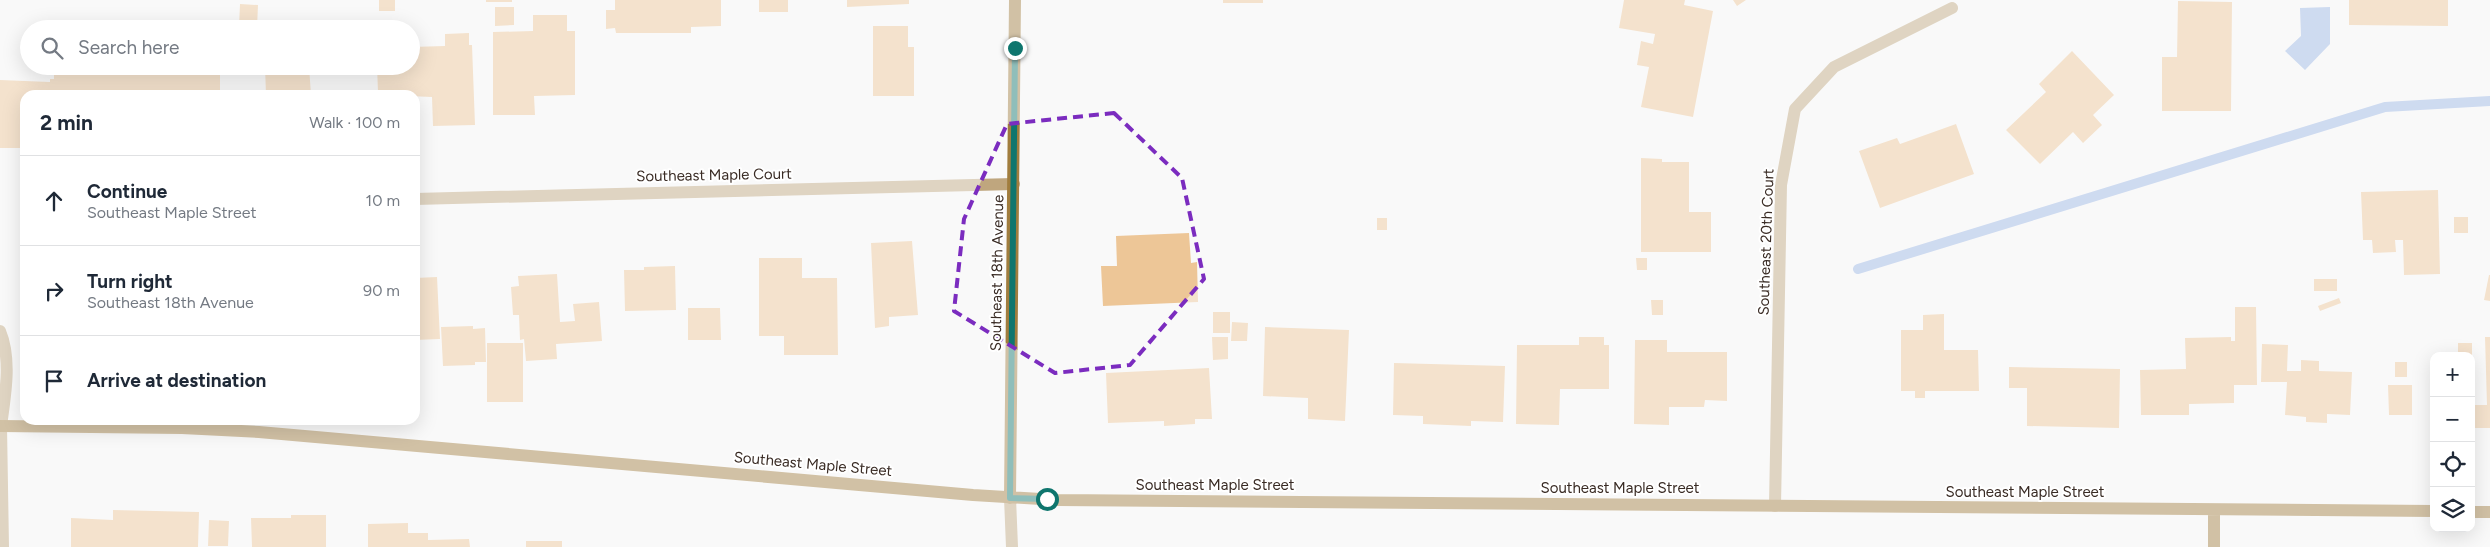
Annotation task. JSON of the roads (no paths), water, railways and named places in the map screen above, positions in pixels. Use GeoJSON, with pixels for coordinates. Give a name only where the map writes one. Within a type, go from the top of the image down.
{"type":"FeatureCollection","features":[{"type":"Feature","properties":{"kind":"street","name":"Southeast 18th Avenue"},"geometry":{"type":"LineString","coordinates":[[1012,547],[1010,498],[1015,0]]}},
{"type":"Feature","properties":{"kind":"street","name":"Southeast 20th Court"},"geometry":{"type":"LineString","coordinates":[[1775,506],[1781,185],[1795,109],[1834,67],[1953,4]]}},
{"type":"Feature","properties":{"kind":"street","name":"Southeast Maple Court"},"geometry":{"type":"LineString","coordinates":[[420,199],[1014,184]]}},
{"type":"Feature","properties":{"kind":"street"},"geometry":{"type":"LineString","coordinates":[[0,331],[4,341],[6,384],[1,426],[3,547]]}},
{"type":"Feature","properties":{"kind":"street","name":"Southeast Maple Street"},"geometry":{"type":"LineString","coordinates":[[1,426],[182,428],[259,432],[1010,498],[2430,512]]}},
{"type":"Feature","properties":{"kind":"street"},"geometry":{"type":"LineString","coordinates":[[2214,510],[2214,547]]}},
{"type":"Feature","properties":{"kind":"street"},"geometry":{"type":"LineString","coordinates":[[2475,512],[2490,512]]}},
{"type":"Feature","properties":{"kind":"water"},"geometry":{"type":"Polygon","coordinates":[[[2330,7],[2330,44],[2305,70],[2285,51],[2301,36],[2300,8],[2330,7]]]}},
{"type":"Feature","properties":{"kind":"waterway"},"geometry":{"type":"LineString","coordinates":[[1858,269],[2385,107],[2490,101]]}}]}
